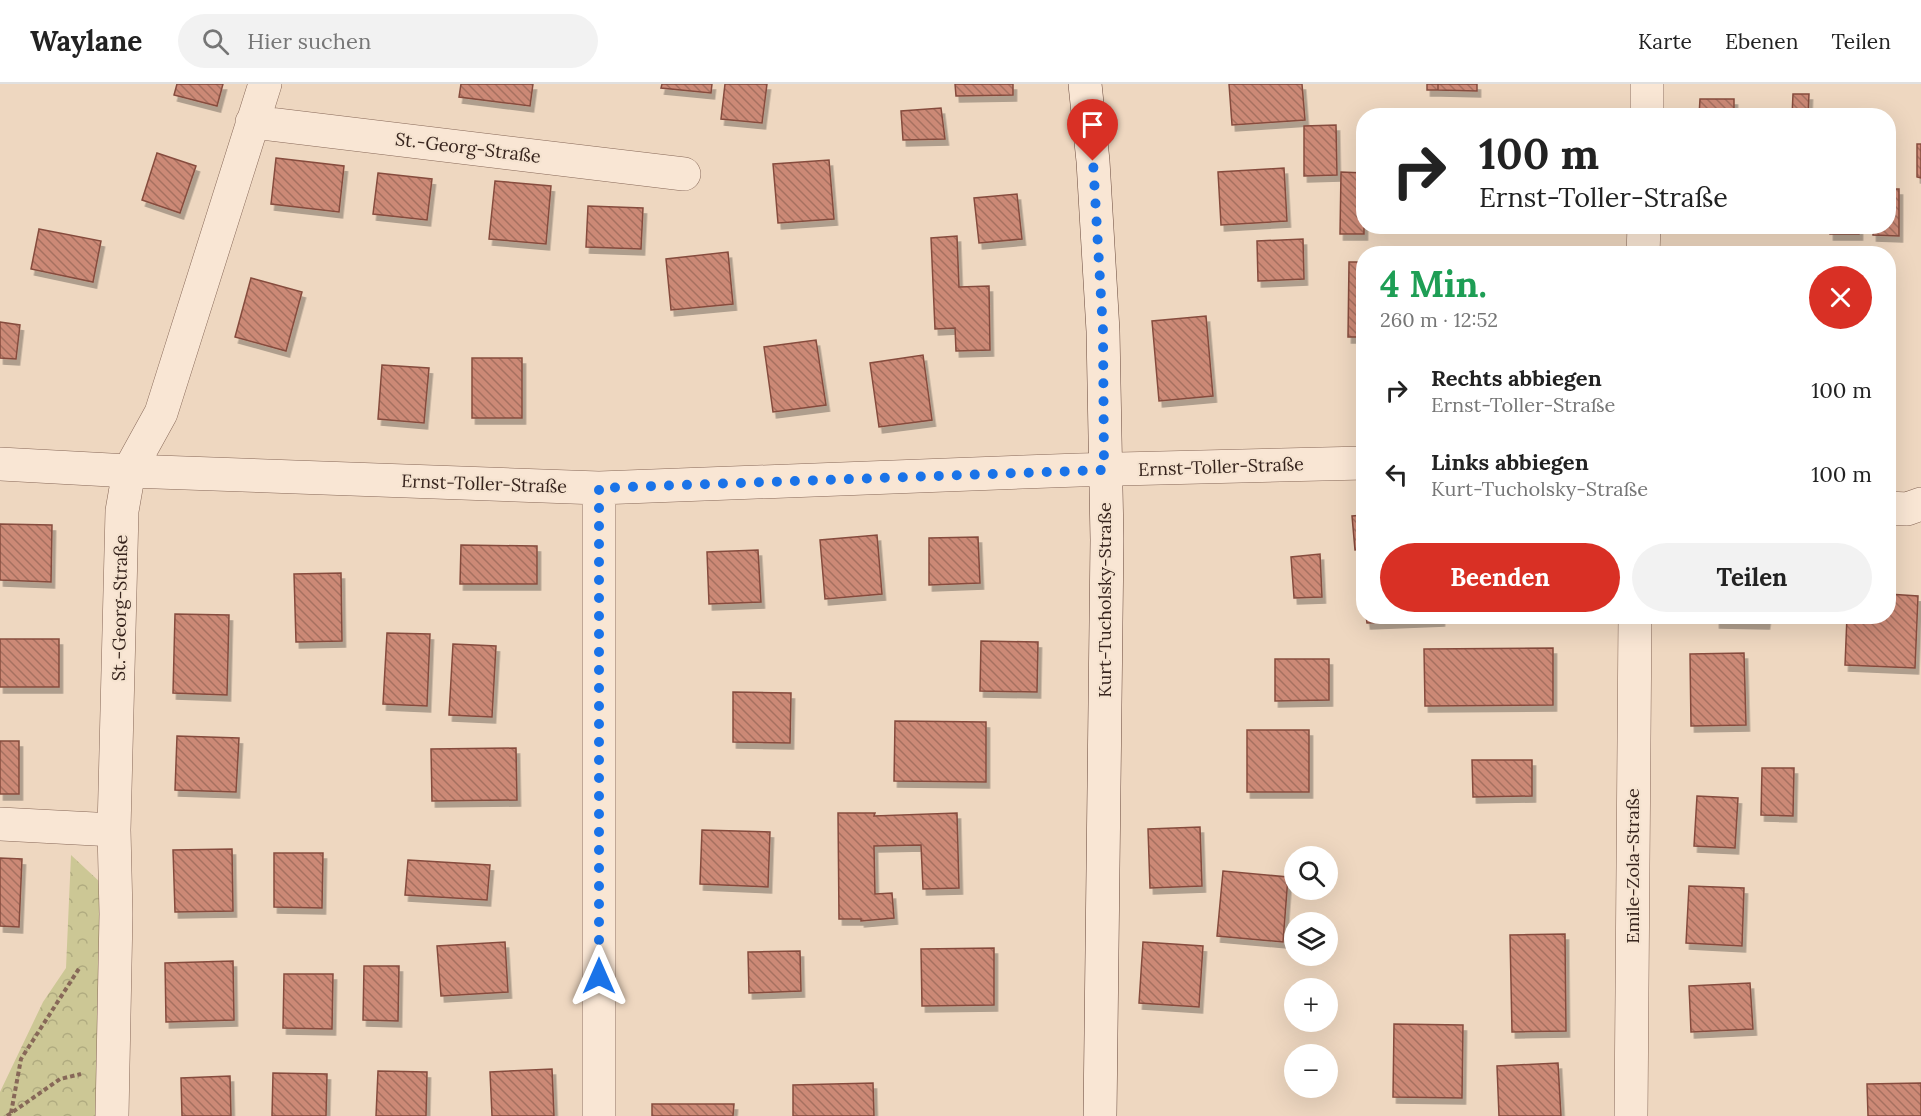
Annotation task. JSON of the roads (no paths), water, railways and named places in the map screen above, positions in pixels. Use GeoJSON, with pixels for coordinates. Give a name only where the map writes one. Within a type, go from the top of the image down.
{"type":"FeatureCollection","features":[{"type":"Feature","properties":{"kind":"street","name":"St.-Georg-Straße"},"geometry":{"type":"LineString","coordinates":[[112,1116],[116,914],[114,830],[122,511],[129,471],[161,413],[265,84]]}},
{"type":"Feature","properties":{"kind":"street","name":"Kurt-Tucholsky-Straße"},"geometry":{"type":"LineString","coordinates":[[1084,84],[1093,161],[1103,331],[1107,540],[1100,1116]]}},
{"type":"Feature","properties":{"kind":"street"},"geometry":{"type":"LineString","coordinates":[[1647,84],[1647,108]]}},
{"type":"Feature","properties":{"kind":"street","name":"St.-Georg-Straße"},"geometry":{"type":"LineString","coordinates":[[252,122],[684,174]]}},
{"type":"Feature","properties":{"kind":"street","name":"Ernst-Toller-Straße"},"geometry":{"type":"LineString","coordinates":[[0,464],[129,471],[599,488],[1356,463]]}},
{"type":"Feature","properties":{"kind":"street"},"geometry":{"type":"LineString","coordinates":[[598,1116],[599,488]]}},
{"type":"Feature","properties":{"kind":"street"},"geometry":{"type":"LineString","coordinates":[[1896,508],[1907,509],[1921,504]]}},
{"type":"Feature","properties":{"kind":"street","name":"Emile-Zola-Straße"},"geometry":{"type":"LineString","coordinates":[[1631,1116],[1635,624]]}},
{"type":"Feature","properties":{"kind":"street"},"geometry":{"type":"LineString","coordinates":[[0,824],[114,830]]}}]}
